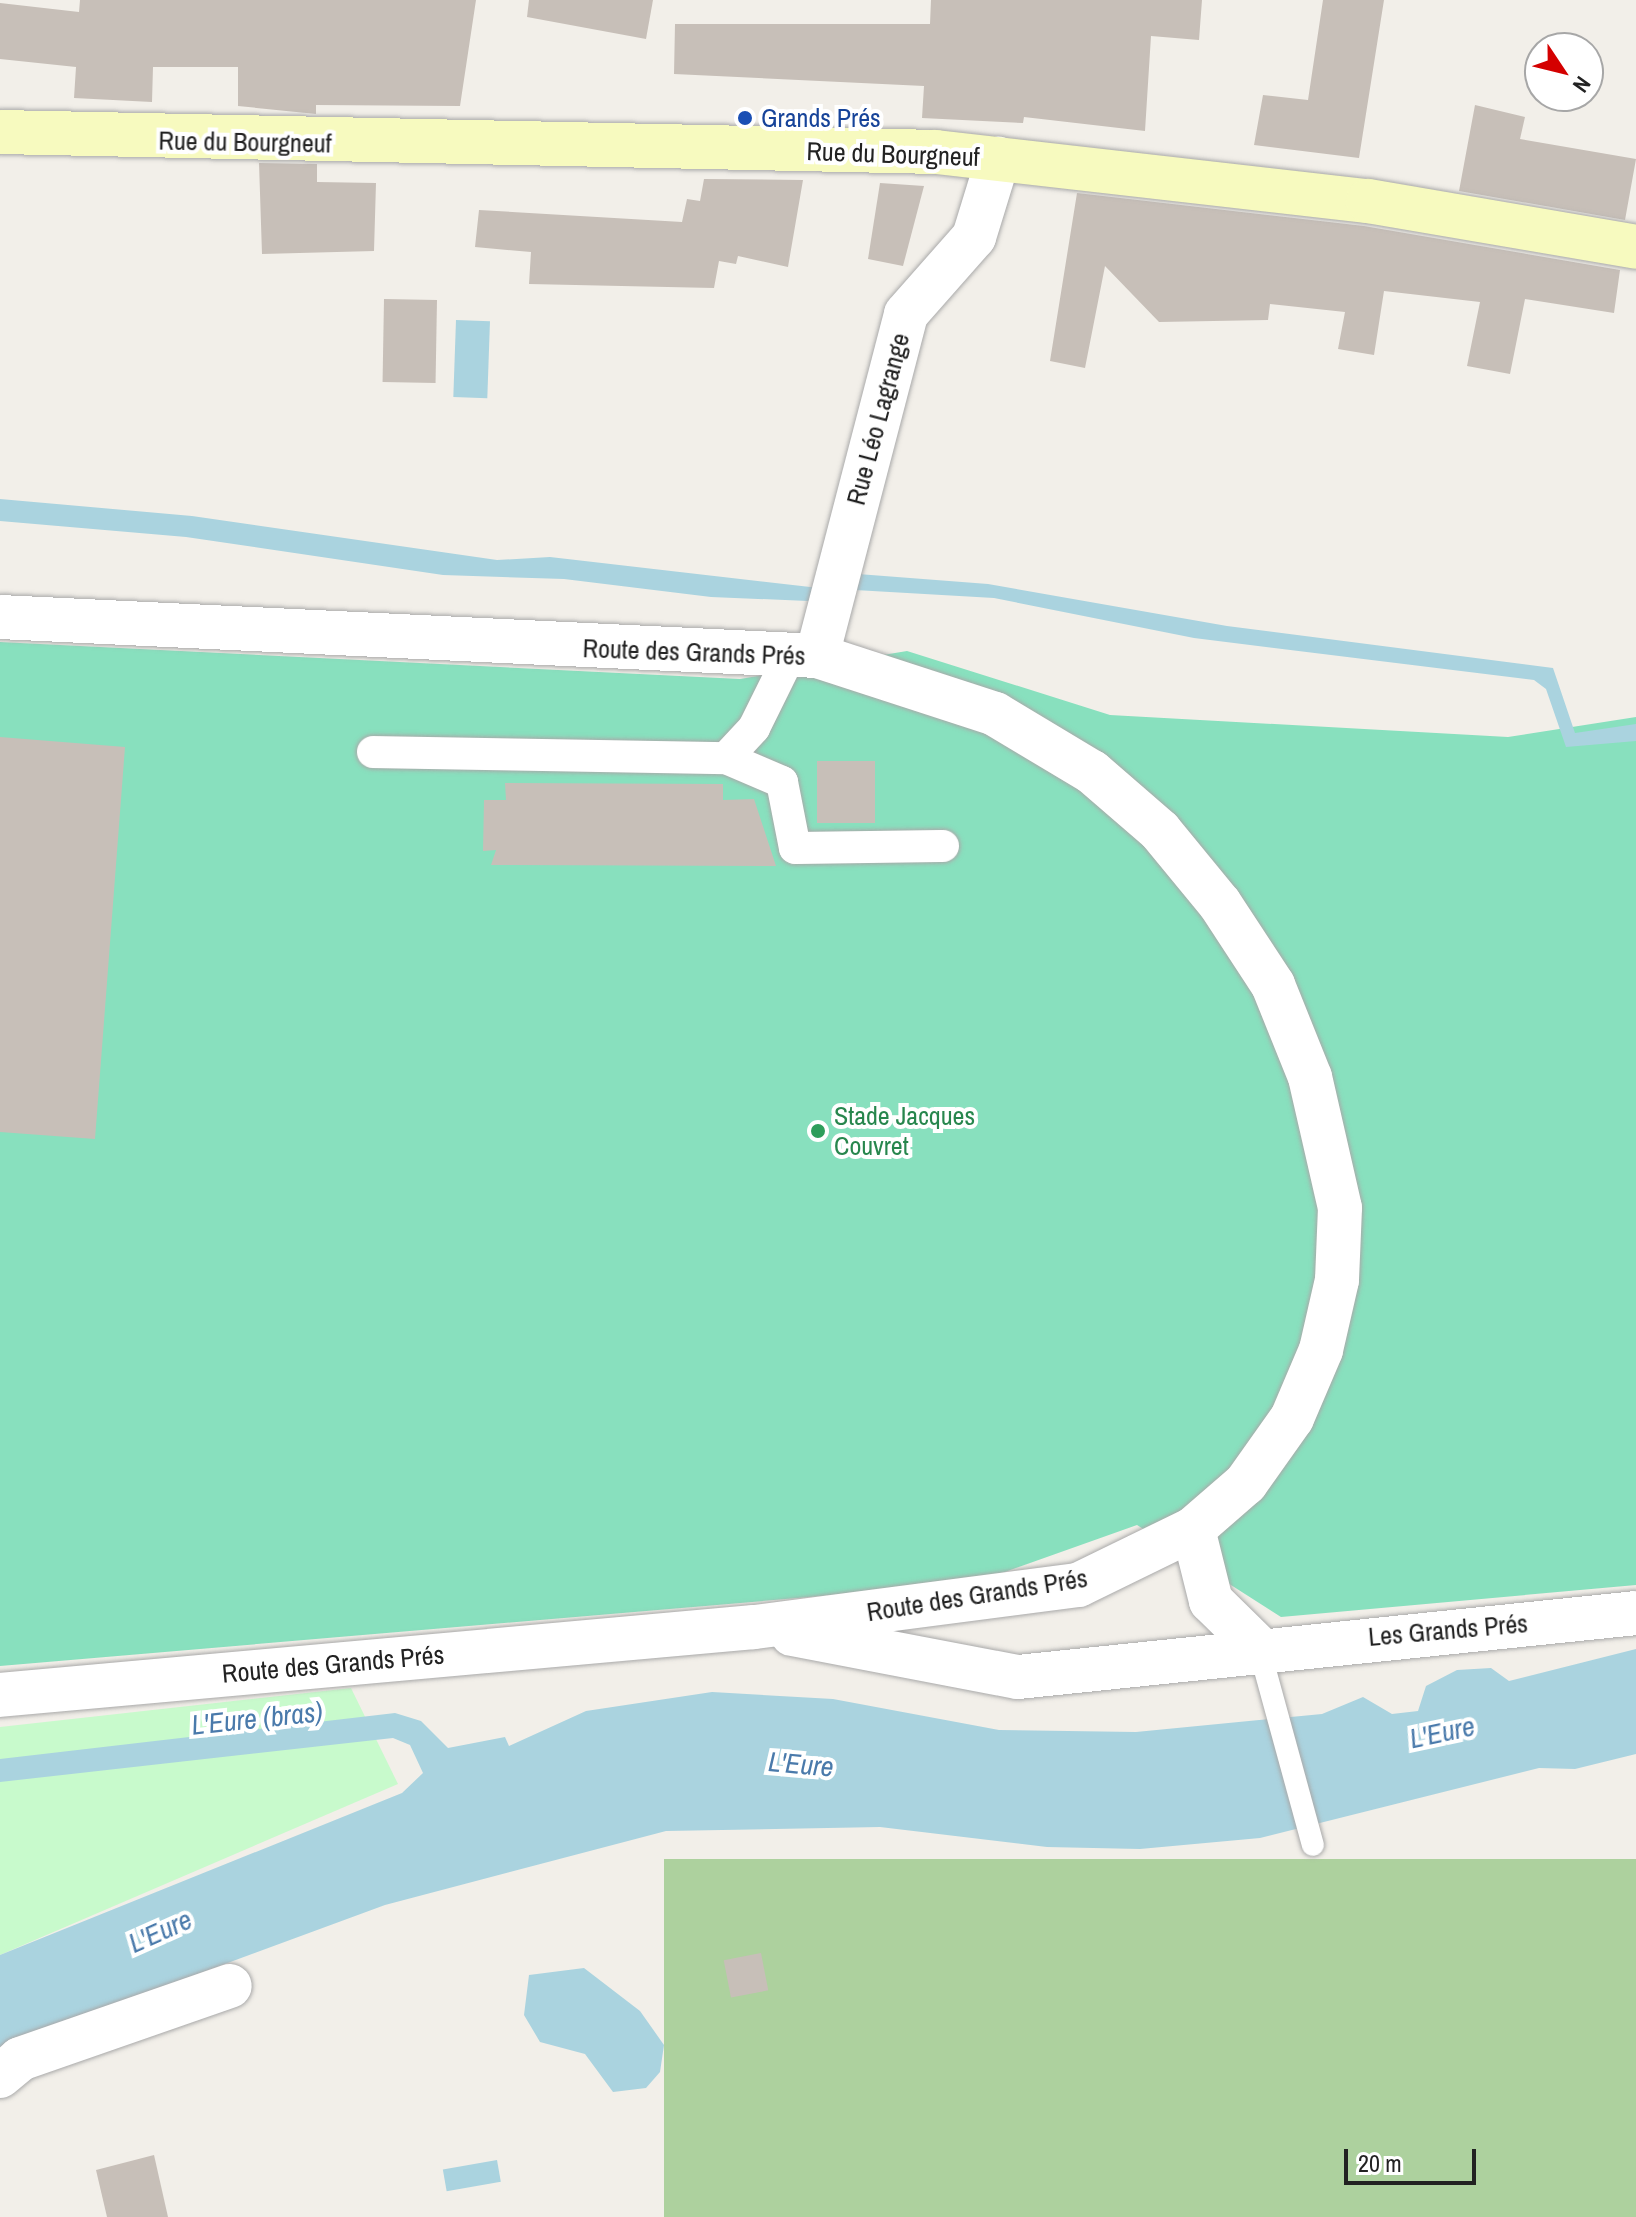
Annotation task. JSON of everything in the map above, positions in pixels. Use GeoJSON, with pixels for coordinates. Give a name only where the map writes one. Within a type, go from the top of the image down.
{"type":"FeatureCollection","features":[{"type":"Feature","properties":{"kind":"main road","name":"Rue du Bourgneuf"},"geometry":{"type":"LineString","coordinates":[[0,132],[998,159],[1368,201],[1636,247]]}},
{"type":"Feature","properties":{"kind":"street","name":"Rue Léo Lagrange"},"geometry":{"type":"LineString","coordinates":[[803,655],[836,588],[906,314],[974,237],[998,159]]}},
{"type":"Feature","properties":{"kind":"street","name":"Route des Grands Prés"},"geometry":{"type":"LineString","coordinates":[[0,617],[803,655],[995,714],[1092,772],[1160,831],[1273,985],[1326,1129],[1340,1208],[1337,1280],[1321,1350],[1292,1418],[1246,1483],[1193,1529],[1078,1585],[754,1627],[0,1695]]}},
{"type":"Feature","properties":{"kind":"street"},"geometry":{"type":"LineString","coordinates":[[726,758],[754,728],[803,655]]}},
{"type":"Feature","properties":{"kind":"street"},"geometry":{"type":"LineString","coordinates":[[373,752],[726,758],[782,782],[795,848],[943,846]]}},
{"type":"Feature","properties":{"kind":"street"},"geometry":{"type":"LineString","coordinates":[[1193,1529],[1211,1601],[1265,1666]]}},
{"type":"Feature","properties":{"kind":"street","name":"Les Grands Prés"},"geometry":{"type":"LineString","coordinates":[[754,1627],[1018,1677],[1265,1666],[1636,1613]]}},
{"type":"Feature","properties":{"kind":"street"},"geometry":{"type":"LineString","coordinates":[[0,2076],[20,2059],[230,1986]]}},
{"type":"Feature","properties":{"kind":"lane"},"geometry":{"type":"LineString","coordinates":[[1265,1666],[1313,1845]]}},
{"type":"Feature","properties":{"kind":"green space","name":"Stade Jacques Couvret"},"geometry":{"type":"Polygon","coordinates":[[[0,642],[740,679],[907,651],[1110,715],[1508,737],[1636,717],[1636,1585],[1281,1617],[1137,1525],[974,1583],[0,1666],[0,642]]]}},
{"type":"Feature","properties":{"kind":"green space"},"geometry":{"type":"Polygon","coordinates":[[[351,1688],[398,1784],[0,1955],[0,1727],[351,1688]]]}},
{"type":"Feature","properties":{"kind":"green space"},"geometry":{"type":"Polygon","coordinates":[[[664,1859],[1636,1859],[1636,2217],[664,2217],[664,1859]]]}},
{"type":"Feature","properties":{"kind":"water"},"geometry":{"type":"Polygon","coordinates":[[[456,320],[490,321],[487,398],[453,397],[456,320]]]}},
{"type":"Feature","properties":{"kind":"water"},"geometry":{"type":"Polygon","coordinates":[[[0,499],[192,516],[497,560],[550,557],[819,588],[858,574],[988,584],[1227,626],[1553,668],[1575,733],[1636,724],[1636,741],[1566,747],[1546,689],[1534,680],[1194,638],[994,598],[855,590],[808,601],[711,597],[564,579],[443,575],[186,537],[0,521],[0,499]]]}},
{"type":"Feature","properties":{"kind":"water","name":"L'Eure"},"geometry":{"type":"Polygon","coordinates":[[[1636,1649],[1636,1754],[1575,1769],[1539,1768],[1260,1838],[1140,1849],[1047,1847],[880,1827],[666,1831],[385,1905],[0,2047],[0,1955],[402,1793],[423,1773],[410,1745],[393,1738],[0,1782],[0,1759],[395,1713],[421,1721],[448,1748],[505,1737],[509,1746],[586,1711],[712,1692],[833,1699],[999,1730],[1136,1732],[1322,1714],[1363,1697],[1392,1714],[1418,1711],[1426,1686],[1457,1670],[1491,1668],[1509,1681],[1636,1649]]]}},
{"type":"Feature","properties":{"kind":"water"},"geometry":{"type":"Polygon","coordinates":[[[584,1968],[640,2011],[664,2045],[660,2072],[646,2088],[613,2092],[585,2054],[540,2042],[524,2015],[529,1975],[584,1968]]]}},
{"type":"Feature","properties":{"kind":"water"},"geometry":{"type":"Polygon","coordinates":[[[497,2160],[501,2182],[447,2191],[443,2170],[497,2160]]]}},
{"type":"Feature","properties":{"kind":"building"},"geometry":{"type":"Polygon","coordinates":[[[80,0],[476,0],[460,106],[316,105],[316,114],[238,106],[238,67],[153,67],[152,102],[74,98],[76,67],[0,59],[0,3],[79,12],[80,0]]]}},
{"type":"Feature","properties":{"kind":"building"},"geometry":{"type":"Polygon","coordinates":[[[529,0],[653,0],[646,39],[527,17],[529,0]]]}},
{"type":"Feature","properties":{"kind":"building"},"geometry":{"type":"Polygon","coordinates":[[[931,0],[1202,0],[1199,40],[1151,36],[1145,131],[1024,117],[1023,123],[922,118],[924,86],[674,74],[675,24],[930,24],[931,0]]]}},
{"type":"Feature","properties":{"kind":"building"},"geometry":{"type":"Polygon","coordinates":[[[1323,0],[1384,0],[1359,158],[1254,145],[1263,95],[1308,100],[1323,0]]]}},
{"type":"Feature","properties":{"kind":"building"},"geometry":{"type":"Polygon","coordinates":[[[1475,105],[1525,117],[1520,139],[1636,159],[1625,220],[1459,191],[1475,105]]]}},
{"type":"Feature","properties":{"kind":"building"},"geometry":{"type":"Polygon","coordinates":[[[259,163],[317,164],[317,182],[376,183],[374,251],[262,254],[259,163]]]}},
{"type":"Feature","properties":{"kind":"building"},"geometry":{"type":"Polygon","coordinates":[[[704,179],[803,180],[788,267],[738,256],[736,264],[719,261],[714,288],[529,284],[531,252],[475,247],[479,210],[682,222],[687,199],[700,201],[704,179]]]}},
{"type":"Feature","properties":{"kind":"building"},"geometry":{"type":"Polygon","coordinates":[[[880,183],[924,186],[903,266],[868,259],[880,183]]]}},
{"type":"Feature","properties":{"kind":"building"},"geometry":{"type":"Polygon","coordinates":[[[1077,193],[1364,226],[1620,270],[1614,313],[1525,299],[1510,374],[1467,366],[1480,302],[1384,291],[1374,355],[1338,349],[1345,312],[1270,304],[1268,320],[1159,322],[1105,266],[1085,368],[1050,361],[1077,193]]]}},
{"type":"Feature","properties":{"kind":"building"},"geometry":{"type":"Polygon","coordinates":[[[384,299],[437,300],[436,383],[383,382],[384,299]]]}},
{"type":"Feature","properties":{"kind":"building"},"geometry":{"type":"Polygon","coordinates":[[[0,737],[125,747],[95,1139],[0,1132],[0,737]]]}},
{"type":"Feature","properties":{"kind":"building"},"geometry":{"type":"Polygon","coordinates":[[[817,761],[875,761],[875,823],[817,823],[817,761]]]}},
{"type":"Feature","properties":{"kind":"building"},"geometry":{"type":"Polygon","coordinates":[[[505,783],[723,784],[723,800],[754,799],[776,866],[491,865],[496,850],[483,851],[484,800],[506,800],[505,783]]]}},
{"type":"Feature","properties":{"kind":"building"},"geometry":{"type":"Polygon","coordinates":[[[761,1953],[768,1990],[731,1998],[724,1960],[761,1953]]]}},
{"type":"Feature","properties":{"kind":"building"},"geometry":{"type":"Polygon","coordinates":[[[154,2155],[168,2217],[107,2217],[96,2170],[154,2155]]]}},
{"type":"Feature","properties":{"kind":"place","name":"Grands Prés"},"geometry":{"type":"Point","coordinates":[745,118]}},
{"type":"Feature","properties":{"kind":"place","name":"Stade Jacques Couvret"},"geometry":{"type":"Point","coordinates":[818,1131]}},
{"type":"Feature","properties":{"kind":"water label","name":"L'Eure (bras)"},"geometry":{"type":"Point","coordinates":[257,1718]}}]}
